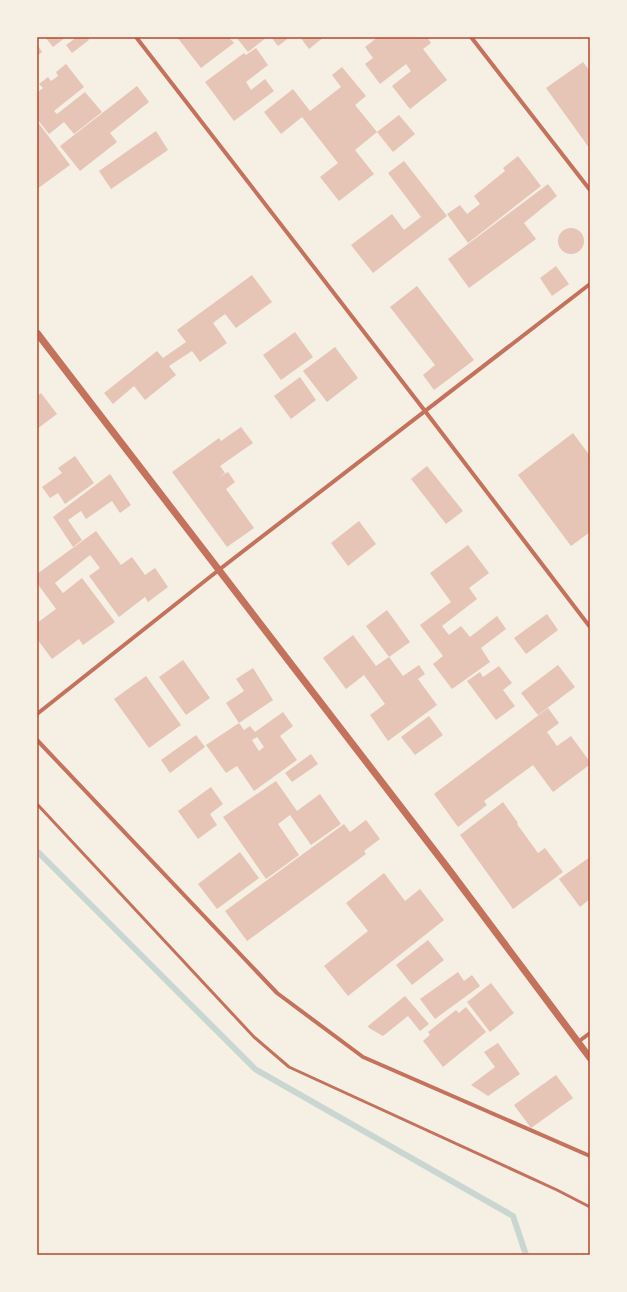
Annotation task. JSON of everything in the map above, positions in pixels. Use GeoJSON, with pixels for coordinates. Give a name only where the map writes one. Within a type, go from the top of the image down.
{"type":"FeatureCollection","features":[{"type":"Feature","properties":{"kind":"street"},"geometry":{"type":"LineString","coordinates":[[136,37],[425,411],[590,628]]}},
{"type":"Feature","properties":{"kind":"street"},"geometry":{"type":"LineString","coordinates":[[471,37],[590,190]]}},
{"type":"Feature","properties":{"kind":"street"},"geometry":{"type":"LineString","coordinates":[[37,714],[220,569],[590,284]]}},
{"type":"Feature","properties":{"kind":"street"},"geometry":{"type":"LineString","coordinates":[[37,333],[220,569],[447,867],[590,1058]]}},
{"type":"Feature","properties":{"kind":"street"},"geometry":{"type":"LineString","coordinates":[[37,740],[277,993],[311,1020],[363,1057],[590,1156]]}},
{"type":"Feature","properties":{"kind":"street"},"geometry":{"type":"LineString","coordinates":[[578,1042],[590,1033]]}},
{"type":"Feature","properties":{"kind":"lane"},"geometry":{"type":"LineString","coordinates":[[37,804],[254,1037],[289,1067],[557,1190],[590,1207]]}},
{"type":"Feature","properties":{"kind":"building"},"geometry":{"type":"Polygon","coordinates":[[[45,37],[66,37],[53,47],[45,37]]]}},
{"type":"Feature","properties":{"kind":"building"},"geometry":{"type":"Polygon","coordinates":[[[77,37],[87,37],[89,40],[72,53],[66,45],[77,37]]]}},
{"type":"Feature","properties":{"kind":"building"},"geometry":{"type":"Polygon","coordinates":[[[177,37],[229,37],[234,43],[201,68],[177,37]]]}},
{"type":"Feature","properties":{"kind":"building"},"geometry":{"type":"Polygon","coordinates":[[[236,37],[267,37],[248,52],[236,37]]]}},
{"type":"Feature","properties":{"kind":"building"},"geometry":{"type":"Polygon","coordinates":[[[271,37],[290,37],[278,46],[271,37]]]}},
{"type":"Feature","properties":{"kind":"building"},"geometry":{"type":"Polygon","coordinates":[[[300,37],[324,37],[309,49],[300,37]]]}},
{"type":"Feature","properties":{"kind":"building"},"geometry":{"type":"Polygon","coordinates":[[[378,37],[427,37],[431,43],[423,49],[447,80],[410,109],[392,86],[411,71],[406,64],[380,84],[365,64],[373,58],[365,47],[378,37]]]}},
{"type":"Feature","properties":{"kind":"building"},"geometry":{"type":"Polygon","coordinates":[[[37,44],[42,52],[37,56],[37,44]]]}},
{"type":"Feature","properties":{"kind":"building"},"geometry":{"type":"Polygon","coordinates":[[[256,48],[268,65],[246,82],[251,90],[265,79],[274,91],[234,121],[205,82],[244,53],[246,55],[256,48]]]}},
{"type":"Feature","properties":{"kind":"building"},"geometry":{"type":"Polygon","coordinates":[[[583,62],[590,71],[590,149],[546,88],[583,62]]]}},
{"type":"Feature","properties":{"kind":"building"},"geometry":{"type":"Polygon","coordinates":[[[66,64],[84,87],[54,111],[57,114],[85,92],[102,112],[74,134],[64,122],[49,134],[37,119],[37,93],[43,88],[39,84],[48,77],[51,81],[58,76],[56,72],[66,64]]]}},
{"type":"Feature","properties":{"kind":"building"},"geometry":{"type":"Polygon","coordinates":[[[342,67],[366,96],[355,105],[377,132],[355,150],[374,174],[339,201],[320,177],[338,163],[302,117],[281,134],[264,112],[293,89],[310,111],[341,87],[332,75],[342,67]]]}},
{"type":"Feature","properties":{"kind":"building"},"geometry":{"type":"Polygon","coordinates":[[[137,86],[149,102],[110,133],[117,142],[80,171],[60,146],[137,86]]]}},
{"type":"Feature","properties":{"kind":"building"},"geometry":{"type":"Polygon","coordinates":[[[399,115],[415,134],[393,152],[377,132],[399,115]]]}},
{"type":"Feature","properties":{"kind":"building"},"geometry":{"type":"Polygon","coordinates":[[[37,121],[70,165],[37,189],[37,121]]]}},
{"type":"Feature","properties":{"kind":"building"},"geometry":{"type":"Polygon","coordinates":[[[156,131],[168,150],[111,189],[99,171],[156,131]]]}},
{"type":"Feature","properties":{"kind":"building"},"geometry":{"type":"Polygon","coordinates":[[[518,156],[541,186],[468,243],[447,214],[460,205],[467,214],[480,204],[474,196],[505,171],[503,168],[518,156]]]}},
{"type":"Feature","properties":{"kind":"building"},"geometry":{"type":"Polygon","coordinates":[[[404,161],[447,216],[373,273],[351,245],[392,214],[404,230],[421,217],[388,173],[404,161]]]}},
{"type":"Feature","properties":{"kind":"building"},"geometry":{"type":"Polygon","coordinates":[[[548,184],[557,196],[524,223],[536,239],[469,288],[448,259],[548,184]]]}},
{"type":"Feature","properties":{"kind":"building"},"geometry":{"type":"Polygon","coordinates":[[[571,228],[580,232],[584,241],[580,250],[571,254],[562,250],[558,241],[562,232],[571,228]]]}},
{"type":"Feature","properties":{"kind":"building"},"geometry":{"type":"Polygon","coordinates":[[[556,266],[569,284],[552,296],[540,278],[556,266]]]}},
{"type":"Feature","properties":{"kind":"building"},"geometry":{"type":"Polygon","coordinates":[[[252,275],[272,302],[236,328],[225,314],[213,323],[227,343],[200,362],[192,351],[169,366],[176,375],[145,400],[134,386],[113,404],[104,393],[157,351],[163,358],[186,342],[177,330],[252,275]]]}},
{"type":"Feature","properties":{"kind":"building"},"geometry":{"type":"Polygon","coordinates":[[[417,286],[474,360],[434,390],[423,375],[435,365],[390,307],[417,286]]]}},
{"type":"Feature","properties":{"kind":"building"},"geometry":{"type":"Polygon","coordinates":[[[295,332],[313,357],[281,380],[263,355],[295,332]]]}},
{"type":"Feature","properties":{"kind":"building"},"geometry":{"type":"Polygon","coordinates":[[[335,347],[358,378],[327,402],[303,371],[335,347]]]}},
{"type":"Feature","properties":{"kind":"building"},"geometry":{"type":"Polygon","coordinates":[[[300,377],[316,400],[291,419],[274,396],[300,377]]]}},
{"type":"Feature","properties":{"kind":"building"},"geometry":{"type":"Polygon","coordinates":[[[41,393],[57,414],[37,429],[37,396],[41,393]]]}},
{"type":"Feature","properties":{"kind":"building"},"geometry":{"type":"Polygon","coordinates":[[[241,427],[253,443],[220,466],[225,473],[218,478],[228,472],[235,482],[226,489],[254,528],[227,547],[172,472],[219,438],[221,441],[241,427]]]}},
{"type":"Feature","properties":{"kind":"building"},"geometry":{"type":"Polygon","coordinates":[[[573,433],[590,456],[590,532],[571,546],[518,475],[573,433]]]}},
{"type":"Feature","properties":{"kind":"building"},"geometry":{"type":"Polygon","coordinates":[[[75,456],[94,483],[65,504],[58,493],[50,498],[42,487],[62,473],[58,468],[75,456]]]}},
{"type":"Feature","properties":{"kind":"building"},"geometry":{"type":"Polygon","coordinates":[[[427,466],[463,511],[446,524],[411,479],[427,466]]]}},
{"type":"Feature","properties":{"kind":"building"},"geometry":{"type":"Polygon","coordinates":[[[110,474],[131,505],[120,513],[112,501],[86,519],[81,511],[68,520],[82,540],[73,547],[53,517],[110,474]]]}},
{"type":"Feature","properties":{"kind":"building"},"geometry":{"type":"Polygon","coordinates":[[[359,521],[376,544],[348,566],[331,543],[359,521]]]}},
{"type":"Feature","properties":{"kind":"building"},"geometry":{"type":"Polygon","coordinates":[[[96,531],[121,565],[132,557],[145,575],[155,568],[168,587],[148,602],[145,597],[119,617],[89,576],[100,568],[90,555],[55,583],[63,593],[82,578],[115,622],[83,645],[79,639],[52,659],[37,639],[37,623],[56,609],[37,583],[37,574],[96,531]]]}},
{"type":"Feature","properties":{"kind":"building"},"geometry":{"type":"Polygon","coordinates":[[[468,545],[489,573],[469,588],[477,599],[442,626],[449,635],[461,626],[470,637],[497,616],[506,629],[481,648],[490,662],[452,689],[433,664],[443,656],[420,625],[451,602],[430,573],[468,545]]]}},
{"type":"Feature","properties":{"kind":"building"},"geometry":{"type":"Polygon","coordinates":[[[387,610],[410,642],[389,657],[366,626],[387,610]]]}},
{"type":"Feature","properties":{"kind":"building"},"geometry":{"type":"Polygon","coordinates":[[[547,614],[558,630],[526,654],[514,638],[547,614]]]}},
{"type":"Feature","properties":{"kind":"building"},"geometry":{"type":"Polygon","coordinates":[[[353,635],[376,666],[389,657],[403,676],[419,665],[425,674],[418,679],[437,705],[388,741],[370,715],[385,704],[364,675],[346,689],[323,658],[353,635]]]}},
{"type":"Feature","properties":{"kind":"building"},"geometry":{"type":"Polygon","coordinates":[[[183,660],[210,698],[186,715],[159,677],[183,660]]]}},
{"type":"Feature","properties":{"kind":"building"},"geometry":{"type":"Polygon","coordinates":[[[558,665],[575,687],[538,715],[521,693],[558,665]]]}},
{"type":"Feature","properties":{"kind":"building"},"geometry":{"type":"Polygon","coordinates":[[[499,666],[512,683],[503,690],[515,706],[496,720],[467,681],[480,672],[483,677],[499,666]]]}},
{"type":"Feature","properties":{"kind":"building"},"geometry":{"type":"Polygon","coordinates":[[[253,668],[273,700],[239,723],[226,703],[244,691],[236,679],[253,668]]]}},
{"type":"Feature","properties":{"kind":"building"},"geometry":{"type":"Polygon","coordinates":[[[146,676],[181,725],[149,748],[114,699],[146,676]]]}},
{"type":"Feature","properties":{"kind":"building"},"geometry":{"type":"Polygon","coordinates":[[[548,708],[559,723],[547,732],[557,746],[571,736],[590,762],[590,768],[588,766],[553,792],[533,765],[484,801],[487,805],[458,827],[434,794],[548,708]]]}},
{"type":"Feature","properties":{"kind":"building"},"geometry":{"type":"Polygon","coordinates":[[[283,712],[293,726],[280,736],[297,760],[254,791],[237,766],[226,773],[206,745],[239,723],[244,730],[250,726],[255,732],[283,712]],[[257,737],[252,740],[259,751],[264,747],[257,737]]]}},
{"type":"Feature","properties":{"kind":"building"},"geometry":{"type":"Polygon","coordinates":[[[429,716],[443,735],[415,755],[401,737],[429,716]]]}},
{"type":"Feature","properties":{"kind":"building"},"geometry":{"type":"Polygon","coordinates":[[[196,735],[205,747],[170,773],[161,760],[196,735]]]}},
{"type":"Feature","properties":{"kind":"building"},"geometry":{"type":"Polygon","coordinates":[[[311,754],[318,764],[292,782],[285,773],[311,754]]]}},
{"type":"Feature","properties":{"kind":"building"},"geometry":{"type":"Polygon","coordinates":[[[276,781],[297,811],[320,794],[341,824],[311,845],[290,815],[278,824],[299,855],[266,879],[223,817],[276,781]]]}},
{"type":"Feature","properties":{"kind":"building"},"geometry":{"type":"Polygon","coordinates":[[[211,787],[223,804],[210,814],[217,825],[198,839],[178,811],[211,787]]]}},
{"type":"Feature","properties":{"kind":"building"},"geometry":{"type":"Polygon","coordinates":[[[503,802],[538,853],[545,848],[563,872],[513,909],[460,835],[503,802]]]}},
{"type":"Feature","properties":{"kind":"building"},"geometry":{"type":"Polygon","coordinates":[[[366,820],[380,839],[364,851],[366,854],[247,941],[225,911],[344,824],[350,832],[366,820]]]}},
{"type":"Feature","properties":{"kind":"building"},"geometry":{"type":"Polygon","coordinates":[[[240,852],[259,878],[217,909],[198,884],[240,852]]]}},
{"type":"Feature","properties":{"kind":"building"},"geometry":{"type":"Polygon","coordinates":[[[590,857],[590,899],[580,907],[559,879],[590,857]]]}},
{"type":"Feature","properties":{"kind":"building"},"geometry":{"type":"Polygon","coordinates":[[[384,873],[405,901],[420,889],[444,920],[348,996],[324,966],[368,931],[346,903],[384,873]]]}},
{"type":"Feature","properties":{"kind":"building"},"geometry":{"type":"Polygon","coordinates":[[[428,940],[444,960],[412,985],[396,965],[428,940]]]}},
{"type":"Feature","properties":{"kind":"building"},"geometry":{"type":"Polygon","coordinates":[[[458,972],[464,981],[472,975],[480,986],[435,1019],[420,999],[458,972]]]}},
{"type":"Feature","properties":{"kind":"building"},"geometry":{"type":"Polygon","coordinates":[[[491,983],[514,1013],[490,1032],[467,1002],[491,983]]]}},
{"type":"Feature","properties":{"kind":"building"},"geometry":{"type":"Polygon","coordinates":[[[405,996],[429,1024],[420,1031],[408,1016],[383,1036],[369,1028],[368,1026],[405,996]]]}},
{"type":"Feature","properties":{"kind":"building"},"geometry":{"type":"Polygon","coordinates":[[[466,1007],[486,1032],[443,1067],[423,1041],[430,1035],[428,1032],[456,1010],[459,1013],[466,1007]]]}},
{"type":"Feature","properties":{"kind":"building"},"geometry":{"type":"Polygon","coordinates":[[[498,1043],[520,1074],[488,1096],[471,1085],[495,1067],[484,1052],[498,1043]]]}},
{"type":"Feature","properties":{"kind":"building"},"geometry":{"type":"Polygon","coordinates":[[[556,1075],[573,1098],[531,1128],[514,1105],[556,1075]]]}},
{"type":"Feature","properties":{"kind":"waterway"},"geometry":{"type":"LineString","coordinates":[[37,851],[255,1069],[513,1216],[526,1255]]}}]}
